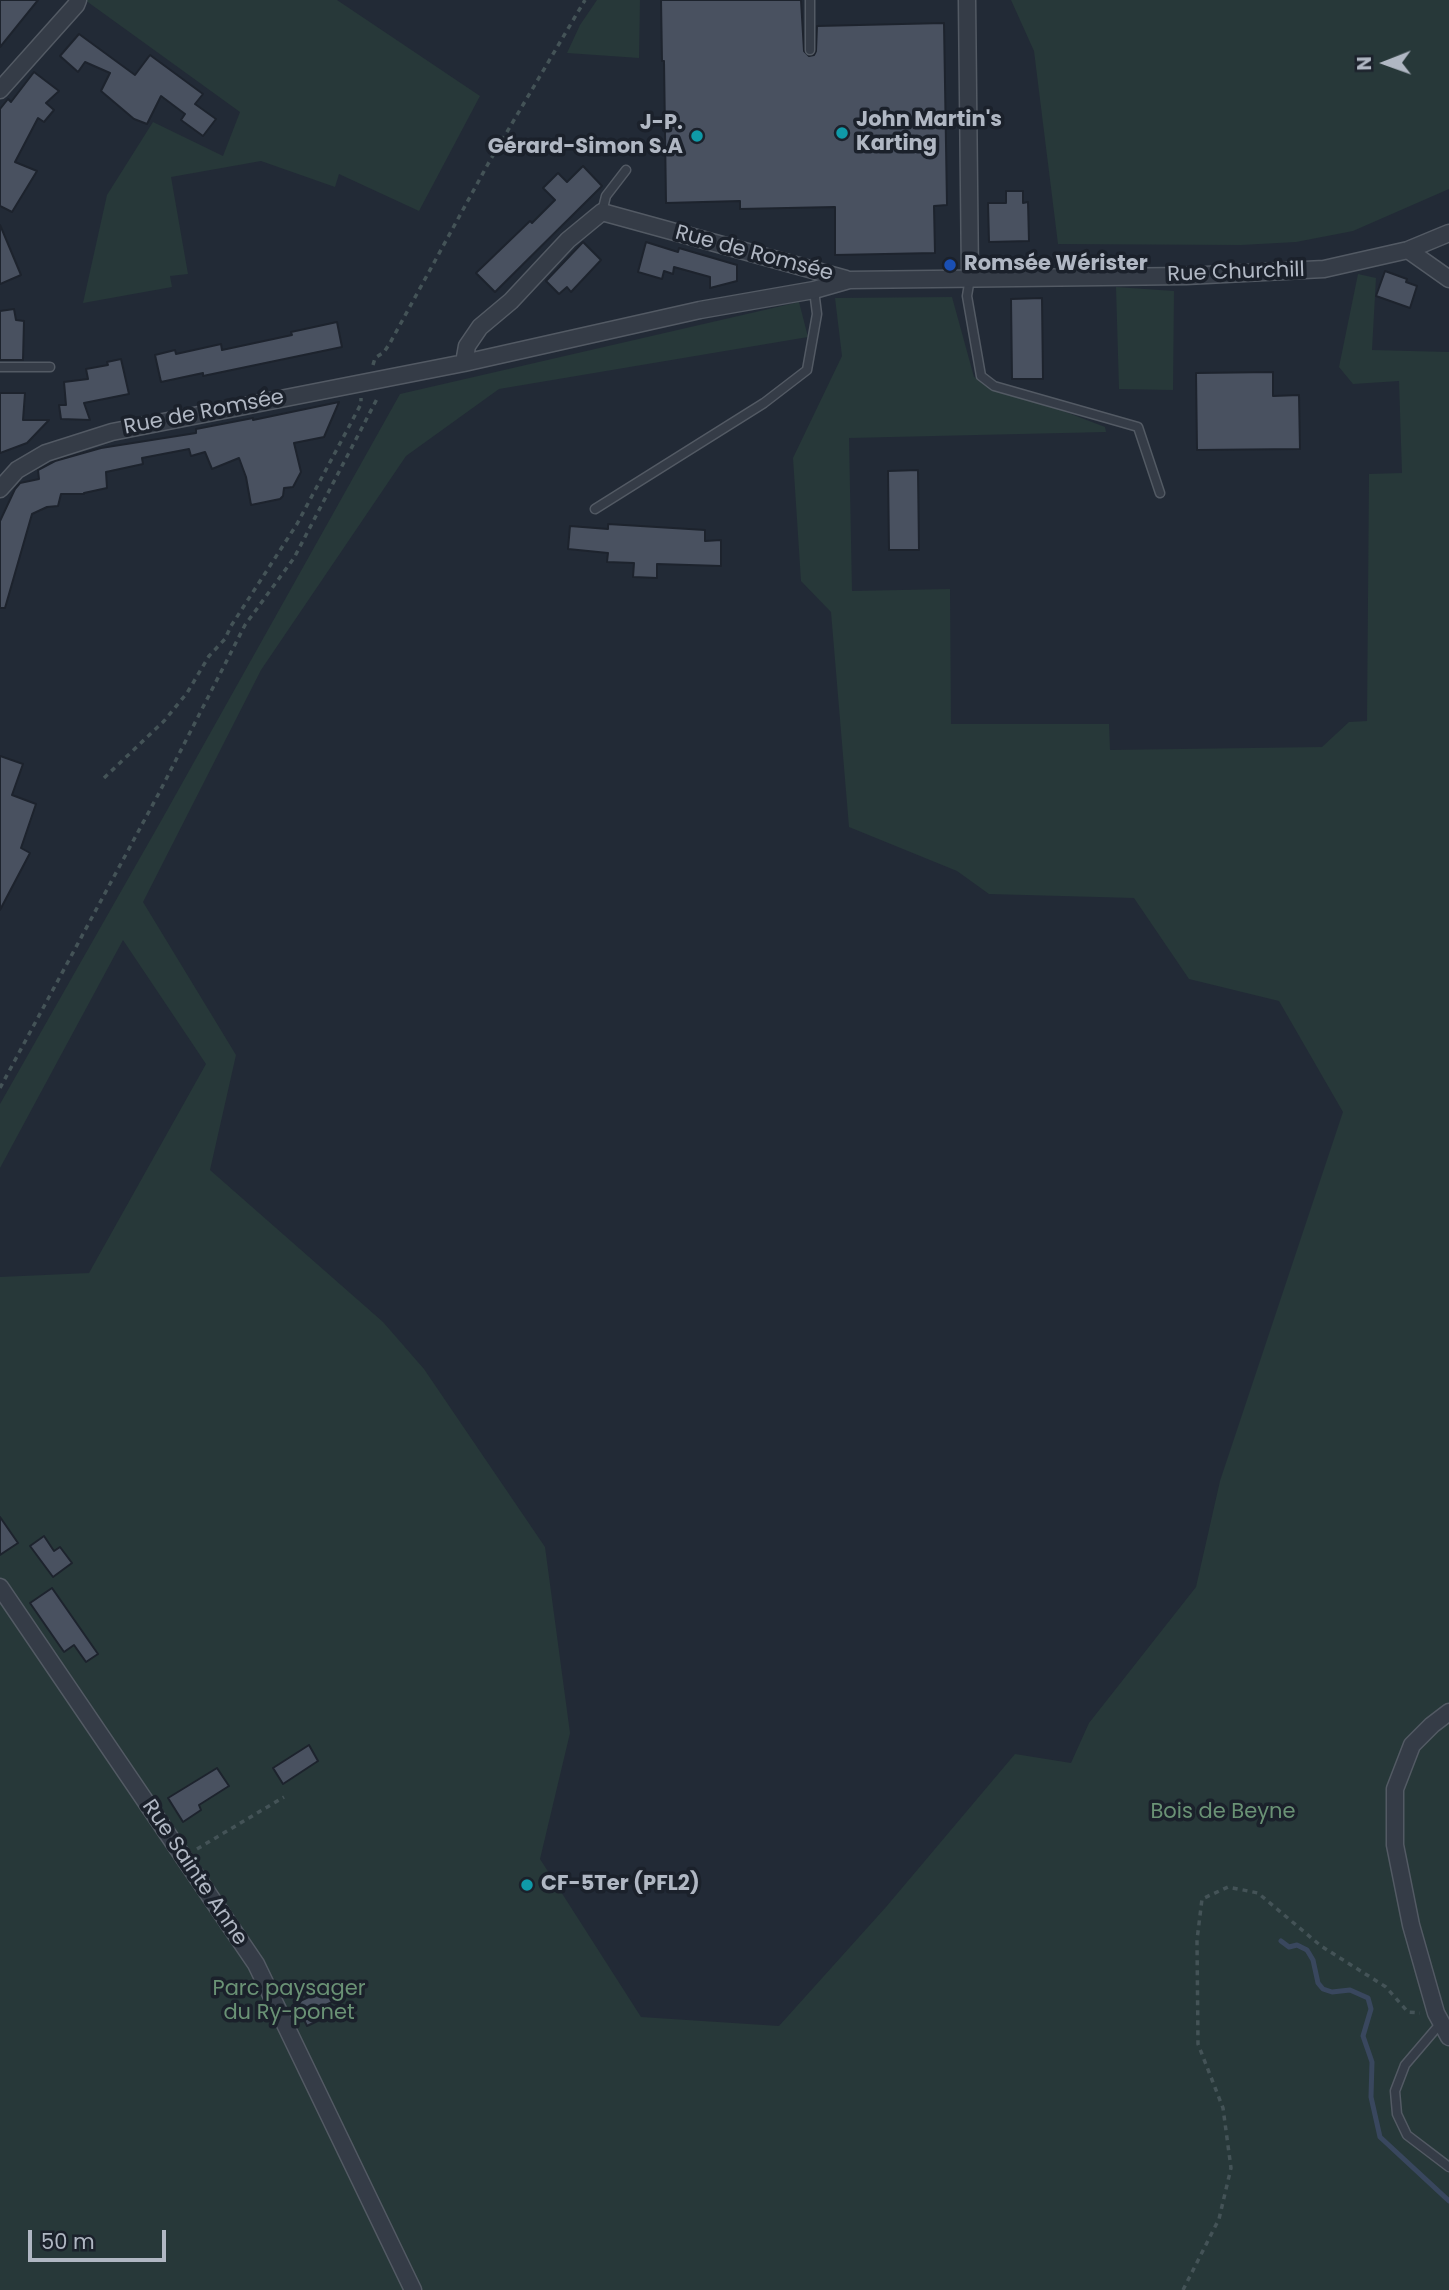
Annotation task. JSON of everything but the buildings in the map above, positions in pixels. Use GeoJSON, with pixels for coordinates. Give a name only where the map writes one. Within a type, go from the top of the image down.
{"type":"FeatureCollection","features":[{"type":"Feature","properties":{"kind":"street"},"geometry":{"type":"LineString","coordinates":[[0,90],[78,0]]}},
{"type":"Feature","properties":{"kind":"street"},"geometry":{"type":"LineString","coordinates":[[967,0],[970,278]]}},
{"type":"Feature","properties":{"kind":"street"},"geometry":{"type":"LineString","coordinates":[[464,363],[467,346],[480,327],[511,301],[568,240],[602,212]]}},
{"type":"Feature","properties":{"kind":"street","name":"Rue de Romsée"},"geometry":{"type":"LineString","coordinates":[[602,212],[849,280]]}},
{"type":"Feature","properties":{"kind":"street","name":"Rue Churchill"},"geometry":{"type":"LineString","coordinates":[[849,280],[1186,276],[1324,269],[1408,250],[1449,233]]}},
{"type":"Feature","properties":{"kind":"street"},"geometry":{"type":"LineString","coordinates":[[1408,250],[1449,279]]}},
{"type":"Feature","properties":{"kind":"street","name":"Rue de Romsée"},"geometry":{"type":"LineString","coordinates":[[0,489],[18,470],[46,453],[111,432],[464,363],[699,310],[814,290],[849,280]]}},
{"type":"Feature","properties":{"kind":"street","name":"Rue Sainte Anne"},"geometry":{"type":"LineString","coordinates":[[0,1587],[256,1964],[413,2290]]}},
{"type":"Feature","properties":{"kind":"street"},"geometry":{"type":"LineString","coordinates":[[1442,2024],[1411,1925],[1395,1845],[1395,1789],[1412,1745],[1449,1712]]}},
{"type":"Feature","properties":{"kind":"lane"},"geometry":{"type":"LineString","coordinates":[[810,0],[810,50]]}},
{"type":"Feature","properties":{"kind":"lane"},"geometry":{"type":"LineString","coordinates":[[602,212],[606,196],[626,170]]}},
{"type":"Feature","properties":{"kind":"lane"},"geometry":{"type":"LineString","coordinates":[[970,278],[967,296],[981,376],[994,386],[1138,427],[1160,493]]}},
{"type":"Feature","properties":{"kind":"lane"},"geometry":{"type":"LineString","coordinates":[[595,509],[764,403],[807,370],[817,314],[814,290]]}},
{"type":"Feature","properties":{"kind":"lane"},"geometry":{"type":"LineString","coordinates":[[0,367],[50,367]]}},
{"type":"Feature","properties":{"kind":"lane"},"geometry":{"type":"LineString","coordinates":[[1442,2024],[1405,2066],[1395,2091],[1397,2114],[1407,2134],[1449,2167]]}},
{"type":"Feature","properties":{"kind":"path"},"geometry":{"type":"LineString","coordinates":[[104,778],[164,721],[187,693],[209,656],[225,639],[231,625],[297,524],[361,404],[374,358],[384,352],[390,343],[488,164],[585,0]]}},
{"type":"Feature","properties":{"kind":"path"},"geometry":{"type":"LineString","coordinates":[[0,1088],[159,793],[245,625],[294,558],[371,408]]}},
{"type":"Feature","properties":{"kind":"path"},"geometry":{"type":"LineString","coordinates":[[184,1857],[284,1797]]}},
{"type":"Feature","properties":{"kind":"path"},"geometry":{"type":"LineString","coordinates":[[1183,2290],[1219,2219],[1231,2168],[1223,2108],[1198,2044],[1197,1940],[1202,1899],[1228,1888],[1258,1894],[1321,1946],[1386,1987],[1408,2012],[1442,2024]]}},
{"type":"Feature","properties":{"kind":"green space"},"geometry":{"type":"Polygon","coordinates":[[[85,0],[337,0],[480,96],[419,211],[339,174],[335,187],[261,161],[171,177],[188,274],[170,276],[172,287],[83,303],[107,195],[153,122],[223,156],[240,112],[85,0]]]}},
{"type":"Feature","properties":{"kind":"green space"},"geometry":{"type":"Polygon","coordinates":[[[597,0],[640,0],[639,58],[567,53],[580,25],[597,0]]]}},
{"type":"Feature","properties":{"kind":"green space"},"geometry":{"type":"Polygon","coordinates":[[[1011,0],[1449,0],[1449,189],[1353,231],[1296,242],[1241,245],[1058,244],[1034,51],[1011,0]]]}},
{"type":"Feature","properties":{"kind":"green space","name":"Parc paysager du Ry-ponet"},"geometry":{"type":"Polygon","coordinates":[[[1358,274],[1376,278],[1372,350],[1449,352],[1449,2290],[0,2290],[0,1277],[89,1273],[206,1064],[123,940],[0,1168],[0,1104],[400,394],[799,302],[808,337],[499,389],[406,456],[261,670],[143,902],[236,1055],[210,1170],[383,1322],[424,1369],[545,1547],[570,1733],[540,1859],[641,2017],[779,2026],[886,1907],[1015,1754],[1071,1763],[1089,1723],[1196,1587],[1220,1481],[1343,1112],[1279,1001],[1189,979],[1134,898],[989,894],[957,871],[849,827],[831,612],[801,581],[793,458],[842,356],[835,298],[952,297],[974,377],[1105,427],[1106,432],[849,438],[852,591],[950,589],[951,724],[1109,724],[1110,750],[1322,747],[1349,722],[1367,721],[1369,474],[1402,473],[1399,381],[1353,384],[1339,367],[1358,274]]]}},
{"type":"Feature","properties":{"kind":"green space"},"geometry":{"type":"Polygon","coordinates":[[[1116,287],[1174,291],[1173,390],[1119,389],[1116,287]]]}},
{"type":"Feature","properties":{"kind":"waterway"},"geometry":{"type":"LineString","coordinates":[[1281,1941],[1289,1947],[1297,1945],[1307,1950],[1313,1960],[1318,1983],[1323,1989],[1332,1992],[1350,1990],[1368,1998],[1371,2009],[1363,2036],[1372,2062],[1371,2097],[1380,2137],[1449,2201]]}},
{"type":"Feature","properties":{"kind":"place","name":"John Martin's Karting"},"geometry":{"type":"Point","coordinates":[842,133]}},
{"type":"Feature","properties":{"kind":"place","name":"J-P. Gérard-Simon S.A"},"geometry":{"type":"Point","coordinates":[697,136]}},
{"type":"Feature","properties":{"kind":"place","name":"Romsée Wérister"},"geometry":{"type":"Point","coordinates":[950,265]}},
{"type":"Feature","properties":{"kind":"place","name":"CF-5Ter (PFL2)"},"geometry":{"type":"Point","coordinates":[527,1885]}},
{"type":"Feature","properties":{"kind":"park label","name":"Bois de Beyne"},"geometry":{"type":"Point","coordinates":[1223,1813]}}]}
